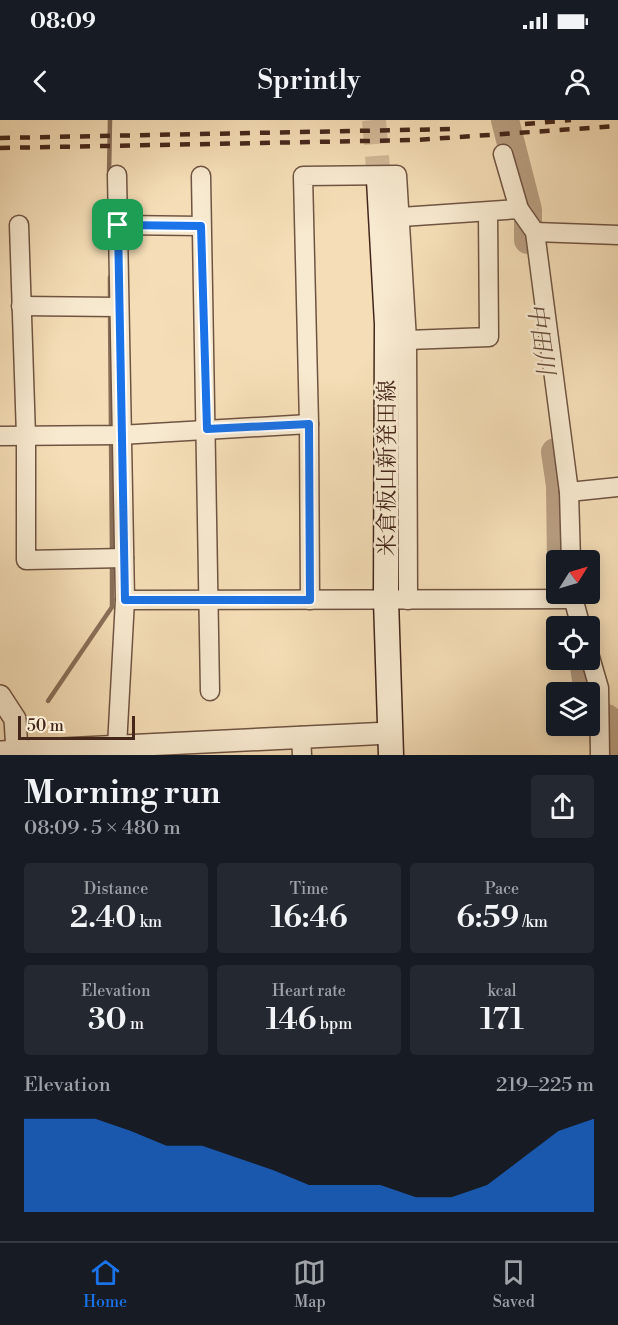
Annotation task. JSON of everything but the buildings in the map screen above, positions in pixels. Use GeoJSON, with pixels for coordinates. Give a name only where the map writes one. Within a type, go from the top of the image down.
{"type":"FeatureCollection","features":[{"type":"Feature","properties":{"kind":"main road","name":"米倉板山新発田線"},"geometry":{"type":"LineString","coordinates":[[379,180],[387,324],[397,600],[390,744]]}},
{"type":"Feature","properties":{"kind":"street"},"geometry":{"type":"LineString","coordinates":[[503,154],[519,209],[535,232],[569,492],[571,550]]}},
{"type":"Feature","properties":{"kind":"street"},"geometry":{"type":"LineString","coordinates":[[310,600],[309,424],[303,176],[397,175],[407,340],[397,600]]}},
{"type":"Feature","properties":{"kind":"street"},"geometry":{"type":"LineString","coordinates":[[117,176],[120,435],[125,600],[117,746]]}},
{"type":"Feature","properties":{"kind":"street"},"geometry":{"type":"LineString","coordinates":[[201,176],[210,690]]}},
{"type":"Feature","properties":{"kind":"street"},"geometry":{"type":"LineString","coordinates":[[401,217],[519,209]]}},
{"type":"Feature","properties":{"kind":"street"},"geometry":{"type":"LineString","coordinates":[[407,340],[489,337],[488,212]]}},
{"type":"Feature","properties":{"kind":"street"},"geometry":{"type":"LineString","coordinates":[[19,225],[26,436],[26,560],[124,558]]}},
{"type":"Feature","properties":{"kind":"street"},"geometry":{"type":"LineString","coordinates":[[118,225],[201,226]]}},
{"type":"Feature","properties":{"kind":"street"},"geometry":{"type":"LineString","coordinates":[[535,232],[618,235]]}},
{"type":"Feature","properties":{"kind":"street"},"geometry":{"type":"LineString","coordinates":[[21,306],[118,307]]}},
{"type":"Feature","properties":{"kind":"street"},"geometry":{"type":"LineString","coordinates":[[0,436],[120,435],[309,424]]}},
{"type":"Feature","properties":{"kind":"street"},"geometry":{"type":"LineString","coordinates":[[569,492],[618,487]]}},
{"type":"Feature","properties":{"kind":"street"},"geometry":{"type":"LineString","coordinates":[[125,600],[397,600],[546,597]]}},
{"type":"Feature","properties":{"kind":"street"},"geometry":{"type":"LineString","coordinates":[[594,670],[599,688],[600,755]]}},
{"type":"Feature","properties":{"kind":"street"},"geometry":{"type":"LineString","coordinates":[[0,696],[15,719],[8,751],[117,746],[162,749],[390,744]]}},
{"type":"Feature","properties":{"kind":"waterway"},"geometry":{"type":"LineString","coordinates":[[109,175],[110,120]]}},
{"type":"Feature","properties":{"kind":"waterway","name":"中田川"},"geometry":{"type":"LineString","coordinates":[[505,120],[528,210],[528,240]]}},
{"type":"Feature","properties":{"kind":"waterway"},"geometry":{"type":"LineString","coordinates":[[110,277],[110,301]]}},
{"type":"Feature","properties":{"kind":"waterway"},"geometry":{"type":"LineString","coordinates":[[110,310],[111,430]]}},
{"type":"Feature","properties":{"kind":"waterway"},"geometry":{"type":"LineString","coordinates":[[111,439],[112,553]]}},
{"type":"Feature","properties":{"kind":"waterway","name":"中田川"},"geometry":{"type":"LineString","coordinates":[[555,452],[560,486],[561,550]]}},
{"type":"Feature","properties":{"kind":"waterway"},"geometry":{"type":"LineString","coordinates":[[48,701],[112,607],[112,562]]}},
{"type":"Feature","properties":{"kind":"waterway","name":"中田川"},"geometry":{"type":"LineString","coordinates":[[585,670],[586,682]]}},
{"type":"Feature","properties":{"kind":"waterway","name":"中田川"},"geometry":{"type":"LineString","coordinates":[[600,717],[607,718],[611,755]]}},
{"type":"Feature","properties":{"kind":"tunnel"},"geometry":{"type":"LineString","coordinates":[[374,120],[379,180]]}},
{"type":"Feature","properties":{"kind":"railway"},"geometry":{"type":"LineString","coordinates":[[525,124],[571,120]]}},
{"type":"Feature","properties":{"kind":"railway"},"geometry":{"type":"LineString","coordinates":[[0,148],[416,140],[618,126]]}},
{"type":"Feature","properties":{"kind":"railway"},"geometry":{"type":"LineString","coordinates":[[0,138],[453,129]]}},
{"type":"Feature","properties":{"kind":"route"},"geometry":{"type":"LineString","coordinates":[[118,225],[201,226],[207,429],[309,424],[310,600],[125,600],[120,435],[118,225]]}}]}
